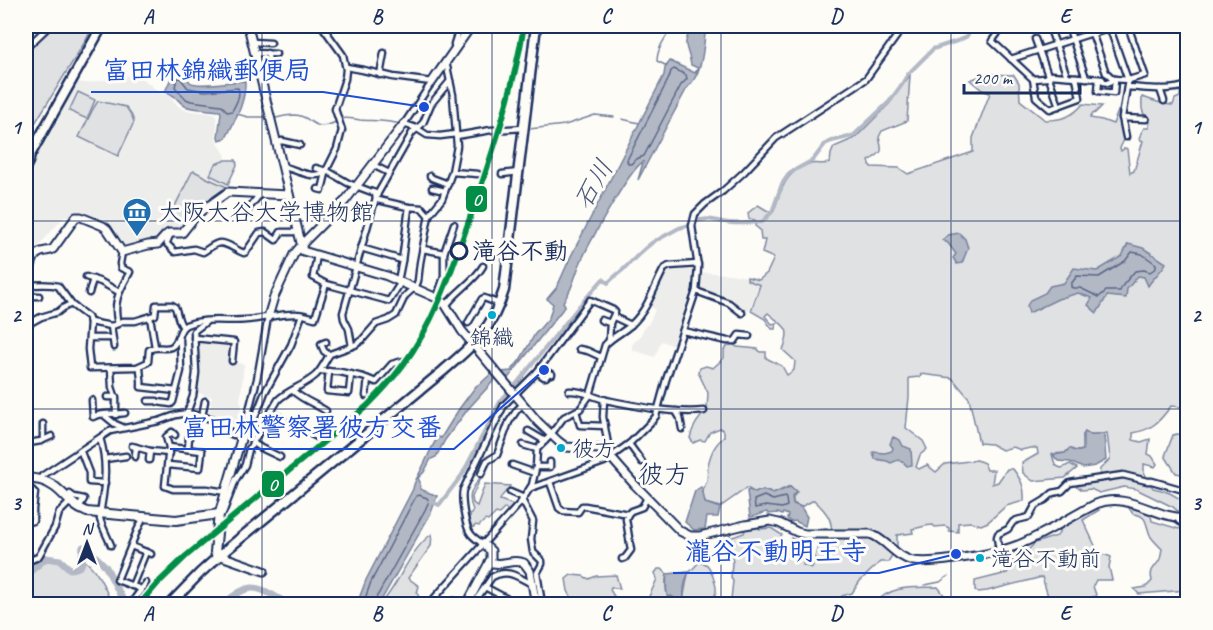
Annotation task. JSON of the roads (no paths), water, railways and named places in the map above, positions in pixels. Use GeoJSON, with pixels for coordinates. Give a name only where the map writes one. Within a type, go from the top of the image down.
{"type":"FeatureCollection","features":[{"type":"Feature","properties":{"kind":"highway"},"geometry":{"type":"LineString","coordinates":[[26,162],[96,26]]}},
{"type":"Feature","properties":{"kind":"highway"},"geometry":{"type":"LineString","coordinates":[[26,152],[102,26]]}},
{"type":"Feature","properties":{"kind":"highway"},"geometry":{"type":"LineString","coordinates":[[170,604],[219,556],[476,348],[500,304],[505,280],[536,26]]}},
{"type":"Feature","properties":{"kind":"main road"},"geometry":{"type":"LineString","coordinates":[[248,26],[303,251],[380,274],[436,297],[446,306],[461,330],[538,422],[566,447],[599,449],[609,455],[623,473],[680,531],[693,537],[700,537],[770,521],[805,534],[870,534],[879,538],[902,557],[930,562],[999,551],[1027,541],[1103,501],[1127,501],[1167,516],[1188,518]]}},
{"type":"Feature","properties":{"kind":"main road"},"geometry":{"type":"LineString","coordinates":[[432,82],[471,26]]}},
{"type":"Feature","properties":{"kind":"main road"},"geometry":{"type":"LineString","coordinates":[[1091,29],[1111,26]]}},
{"type":"Feature","properties":{"kind":"main road"},"geometry":{"type":"LineString","coordinates":[[268,317],[274,297],[294,254],[340,206],[404,124]]}},
{"type":"Feature","properties":{"kind":"main road"},"geometry":{"type":"LineString","coordinates":[[26,284],[35,255],[53,249],[76,217],[81,217],[107,229],[122,252],[158,244],[171,233],[182,233],[197,214],[228,192],[289,195]]}},
{"type":"Feature","properties":{"kind":"main road"},"geometry":{"type":"LineString","coordinates":[[244,429],[219,514],[215,552],[219,556],[264,571]]}},
{"type":"Feature","properties":{"kind":"main road"},"geometry":{"type":"LineString","coordinates":[[26,478],[40,480],[53,486],[70,498],[78,508],[87,512],[180,520],[219,514]]}},
{"type":"Feature","properties":{"kind":"main road"},"geometry":{"type":"LineString","coordinates":[[467,604],[492,555],[483,544]]}},
{"type":"Feature","properties":{"kind":"main road"},"geometry":{"type":"LineString","coordinates":[[489,562],[498,565],[516,561],[524,563],[530,571],[534,594],[540,604]]}},
{"type":"Feature","properties":{"kind":"main road"},"geometry":{"type":"LineString","coordinates":[[177,598],[184,604]]}},
{"type":"Feature","properties":{"kind":"street"},"geometry":{"type":"LineString","coordinates":[[321,190],[342,130],[335,109],[345,79],[346,67],[343,55],[322,26]]}},
{"type":"Feature","properties":{"kind":"street"},"geometry":{"type":"LineString","coordinates":[[455,49],[454,44],[460,26]]}},
{"type":"Feature","properties":{"kind":"street"},"geometry":{"type":"LineString","coordinates":[[531,488],[604,462],[609,455],[629,444],[653,420],[696,291],[698,264],[693,219],[699,210],[734,182],[776,138],[866,79],[904,26]]}},
{"type":"Feature","properties":{"kind":"street"},"geometry":{"type":"LineString","coordinates":[[1009,26],[1000,30],[992,41],[1033,79],[1036,97],[1050,109],[1080,98],[1076,77]]}},
{"type":"Feature","properties":{"kind":"street"},"geometry":{"type":"LineString","coordinates":[[1049,26],[1067,76]]}},
{"type":"Feature","properties":{"kind":"street"},"geometry":{"type":"LineString","coordinates":[[1068,26],[1086,78]]}},
{"type":"Feature","properties":{"kind":"street"},"geometry":{"type":"LineString","coordinates":[[1111,26],[1128,80],[1122,118],[1126,137]]}},
{"type":"Feature","properties":{"kind":"street"},"geometry":{"type":"LineString","coordinates":[[1011,59],[1073,39],[1091,29],[1106,73],[1114,79],[1128,80],[1145,75],[1128,26]]}},
{"type":"Feature","properties":{"kind":"street"},"geometry":{"type":"LineString","coordinates":[[26,48],[46,29]]}},
{"type":"Feature","properties":{"kind":"street"},"geometry":{"type":"LineString","coordinates":[[1035,39],[1057,106],[1057,114]]}},
{"type":"Feature","properties":{"kind":"street"},"geometry":{"type":"LineString","coordinates":[[252,42],[271,44]]}},
{"type":"Feature","properties":{"kind":"street"},"geometry":{"type":"LineString","coordinates":[[255,53],[276,54]]}},
{"type":"Feature","properties":{"kind":"street"},"geometry":{"type":"LineString","coordinates":[[260,72],[270,64],[267,53]]}},
{"type":"Feature","properties":{"kind":"street"},"geometry":{"type":"LineString","coordinates":[[380,75],[384,53]]}},
{"type":"Feature","properties":{"kind":"street"},"geometry":{"type":"LineString","coordinates":[[219,514],[223,513],[236,479],[245,465],[252,442],[279,398],[310,380],[320,370],[329,355],[352,346],[362,340],[376,324],[396,315],[405,296],[418,281],[429,216],[442,199],[448,184],[457,146],[446,62]]}},
{"type":"Feature","properties":{"kind":"street"},"geometry":{"type":"LineString","coordinates":[[346,67],[380,75],[432,82],[404,124],[431,136],[524,128]]}},
{"type":"Feature","properties":{"kind":"street"},"geometry":{"type":"LineString","coordinates":[[1106,73],[1100,79],[1098,91],[1114,93],[1114,79]]}},
{"type":"Feature","properties":{"kind":"street"},"geometry":{"type":"LineString","coordinates":[[1033,79],[1051,75],[1100,79],[1109,83],[1114,79]]}},
{"type":"Feature","properties":{"kind":"street"},"geometry":{"type":"LineString","coordinates":[[26,171],[70,80]]}},
{"type":"Feature","properties":{"kind":"street"},"geometry":{"type":"LineString","coordinates":[[352,346],[343,313],[376,199],[416,128],[423,123],[435,99],[450,81]]}},
{"type":"Feature","properties":{"kind":"street"},"geometry":{"type":"LineString","coordinates":[[1127,87],[1160,89],[1188,85]]}},
{"type":"Feature","properties":{"kind":"street"},"geometry":{"type":"LineString","coordinates":[[1147,96],[1148,88]]}},
{"type":"Feature","properties":{"kind":"street"},"geometry":{"type":"LineString","coordinates":[[1160,89],[1164,101]]}},
{"type":"Feature","properties":{"kind":"street"},"geometry":{"type":"LineString","coordinates":[[1122,118],[1146,119]]}},
{"type":"Feature","properties":{"kind":"street"},"geometry":{"type":"LineString","coordinates":[[276,142],[300,145]]}},
{"type":"Feature","properties":{"kind":"street"},"geometry":{"type":"LineString","coordinates":[[373,165],[389,173]]}},
{"type":"Feature","properties":{"kind":"street"},"geometry":{"type":"LineString","coordinates":[[282,166],[312,175],[327,172]]}},
{"type":"Feature","properties":{"kind":"street"},"geometry":{"type":"LineString","coordinates":[[316,168],[375,193],[376,199]]}},
{"type":"Feature","properties":{"kind":"street"},"geometry":{"type":"LineString","coordinates":[[452,172],[478,174]]}},
{"type":"Feature","properties":{"kind":"street"},"geometry":{"type":"LineString","coordinates":[[502,174],[519,172]]}},
{"type":"Feature","properties":{"kind":"street"},"geometry":{"type":"LineString","coordinates":[[430,176],[448,184]]}},
{"type":"Feature","properties":{"kind":"street"},"geometry":{"type":"LineString","coordinates":[[432,188],[445,191]]}},
{"type":"Feature","properties":{"kind":"street"},"geometry":{"type":"LineString","coordinates":[[245,216],[260,194]]}},
{"type":"Feature","properties":{"kind":"street"},"geometry":{"type":"LineString","coordinates":[[376,199],[409,207],[422,207],[429,216]]}},
{"type":"Feature","properties":{"kind":"street"},"geometry":{"type":"LineString","coordinates":[[316,255],[313,277],[326,284],[389,301],[400,282],[409,207]]}},
{"type":"Feature","properties":{"kind":"street"},"geometry":{"type":"LineString","coordinates":[[436,297],[444,277],[444,253],[454,224]]}},
{"type":"Feature","properties":{"kind":"street"},"geometry":{"type":"LineString","coordinates":[[171,233],[167,244],[175,252],[194,249],[203,252],[219,243],[244,253],[260,232],[265,232],[276,240],[281,232],[294,232]]}},
{"type":"Feature","properties":{"kind":"street"},"geometry":{"type":"LineString","coordinates":[[361,248],[402,260]]}},
{"type":"Feature","properties":{"kind":"street"},"geometry":{"type":"LineString","coordinates":[[423,249],[444,253]]}},
{"type":"Feature","properties":{"kind":"street"},"geometry":{"type":"LineString","coordinates":[[118,324],[117,300],[130,272],[121,267],[122,252]]}},
{"type":"Feature","properties":{"kind":"street"},"geometry":{"type":"LineString","coordinates":[[429,604],[531,488],[536,470],[537,449],[564,417],[583,406],[590,396],[605,345],[631,324],[650,300],[666,267],[698,264]]}},
{"type":"Feature","properties":{"kind":"street"},"geometry":{"type":"LineString","coordinates":[[446,306],[450,299],[480,272],[483,266]]}},
{"type":"Feature","properties":{"kind":"street"},"geometry":{"type":"LineString","coordinates":[[86,277],[119,292]]}},
{"type":"Feature","properties":{"kind":"street"},"geometry":{"type":"LineString","coordinates":[[89,292],[93,279]]}},
{"type":"Feature","properties":{"kind":"street"},"geometry":{"type":"LineString","coordinates":[[26,284],[58,286],[71,304],[90,322],[88,349],[90,368],[111,368],[140,367],[148,362],[149,350],[174,345],[183,327],[189,324],[206,321],[243,321],[297,314],[315,318],[326,284]]}},
{"type":"Feature","properties":{"kind":"street"},"geometry":{"type":"LineString","coordinates":[[696,291],[729,303],[742,313]]}},
{"type":"Feature","properties":{"kind":"street"},"geometry":{"type":"LineString","coordinates":[[26,296],[39,296]]}},
{"type":"Feature","properties":{"kind":"street"},"geometry":{"type":"LineString","coordinates":[[468,323],[484,298],[500,304]]}},
{"type":"Feature","properties":{"kind":"street"},"geometry":{"type":"LineString","coordinates":[[483,544],[469,532],[462,495],[500,412],[508,400],[537,372],[589,302],[615,312],[610,323],[609,341]]}},
{"type":"Feature","properties":{"kind":"street"},"geometry":{"type":"LineString","coordinates":[[26,322],[58,312],[71,304]]}},
{"type":"Feature","properties":{"kind":"street"},"geometry":{"type":"LineString","coordinates":[[90,322],[111,326],[122,321],[135,321],[155,315],[156,305],[172,305],[176,307],[183,327]]}},
{"type":"Feature","properties":{"kind":"street"},"geometry":{"type":"LineString","coordinates":[[222,430],[234,435],[244,429],[256,415],[265,392],[291,345],[302,315]]}},
{"type":"Feature","properties":{"kind":"street"},"geometry":{"type":"LineString","coordinates":[[150,317],[155,347]]}},
{"type":"Feature","properties":{"kind":"street"},"geometry":{"type":"LineString","coordinates":[[244,429],[257,379],[268,317]]}},
{"type":"Feature","properties":{"kind":"street"},"geometry":{"type":"LineString","coordinates":[[614,317],[631,324]]}},
{"type":"Feature","properties":{"kind":"street"},"geometry":{"type":"LineString","coordinates":[[601,320],[610,323]]}},
{"type":"Feature","properties":{"kind":"street"},"geometry":{"type":"LineString","coordinates":[[187,413],[193,396],[196,373],[194,331],[206,321]]}},
{"type":"Feature","properties":{"kind":"street"},"geometry":{"type":"LineString","coordinates":[[111,326],[114,347]]}},
{"type":"Feature","properties":{"kind":"street"},"geometry":{"type":"LineString","coordinates":[[683,331],[727,340],[735,340],[739,335],[749,336]]}},
{"type":"Feature","properties":{"kind":"street"},"geometry":{"type":"LineString","coordinates":[[90,338],[112,338]]}},
{"type":"Feature","properties":{"kind":"street"},"geometry":{"type":"LineString","coordinates":[[148,400],[171,404],[173,402],[181,366],[178,338]]}},
{"type":"Feature","properties":{"kind":"street"},"geometry":{"type":"LineString","coordinates":[[194,338],[234,342],[232,361]]}},
{"type":"Feature","properties":{"kind":"street"},"geometry":{"type":"LineString","coordinates":[[327,342],[321,344],[329,355]]}},
{"type":"Feature","properties":{"kind":"street"},"geometry":{"type":"LineString","coordinates":[[579,349],[601,357]]}},
{"type":"Feature","properties":{"kind":"street"},"geometry":{"type":"LineString","coordinates":[[320,370],[351,374],[376,381],[392,364],[403,361]]}},
{"type":"Feature","properties":{"kind":"street"},"geometry":{"type":"LineString","coordinates":[[140,367],[141,387],[176,391]]}},
{"type":"Feature","properties":{"kind":"street"},"geometry":{"type":"LineString","coordinates":[[111,368],[112,387],[116,397],[116,415]]}},
{"type":"Feature","properties":{"kind":"street"},"geometry":{"type":"LineString","coordinates":[[329,371],[327,391],[349,393],[351,374]]}},
{"type":"Feature","properties":{"kind":"street"},"geometry":{"type":"LineString","coordinates":[[537,372],[544,377],[549,373],[552,374]]}},
{"type":"Feature","properties":{"kind":"street"},"geometry":{"type":"LineString","coordinates":[[366,396],[368,379]]}},
{"type":"Feature","properties":{"kind":"street"},"geometry":{"type":"LineString","coordinates":[[157,389],[158,401]]}},
{"type":"Feature","properties":{"kind":"street"},"geometry":{"type":"LineString","coordinates":[[293,391],[326,411]]}},
{"type":"Feature","properties":{"kind":"street"},"geometry":{"type":"LineString","coordinates":[[570,391],[581,391],[590,396],[658,409],[704,411]]}},
{"type":"Feature","properties":{"kind":"street"},"geometry":{"type":"LineString","coordinates":[[106,397],[116,397]]}},
{"type":"Feature","properties":{"kind":"street"},"geometry":{"type":"LineString","coordinates":[[604,399],[603,417],[609,455]]}},
{"type":"Feature","properties":{"kind":"street"},"geometry":{"type":"LineString","coordinates":[[92,400],[93,417],[97,414],[116,415],[125,412]]}},
{"type":"Feature","properties":{"kind":"street"},"geometry":{"type":"LineString","coordinates":[[202,416],[203,403]]}},
{"type":"Feature","properties":{"kind":"street"},"geometry":{"type":"LineString","coordinates":[[481,474],[487,461],[498,453],[509,422],[523,404]]}},
{"type":"Feature","properties":{"kind":"street"},"geometry":{"type":"LineString","coordinates":[[576,411],[580,425],[605,426]]}},
{"type":"Feature","properties":{"kind":"street"},"geometry":{"type":"LineString","coordinates":[[676,411],[682,429]]}},
{"type":"Feature","properties":{"kind":"street"},"geometry":{"type":"LineString","coordinates":[[271,412],[316,437]]}},
{"type":"Feature","properties":{"kind":"street"},"geometry":{"type":"LineString","coordinates":[[40,480],[42,476],[110,431],[159,421],[176,415],[187,413],[225,422],[256,436]]}},
{"type":"Feature","properties":{"kind":"street"},"geometry":{"type":"LineString","coordinates":[[104,415],[122,428]]}},
{"type":"Feature","properties":{"kind":"street"},"geometry":{"type":"LineString","coordinates":[[26,430],[28,420]]}},
{"type":"Feature","properties":{"kind":"street"},"geometry":{"type":"LineString","coordinates":[[43,424],[43,440]]}},
{"type":"Feature","properties":{"kind":"street"},"geometry":{"type":"LineString","coordinates":[[528,431],[545,441]]}},
{"type":"Feature","properties":{"kind":"street"},"geometry":{"type":"LineString","coordinates":[[175,435],[171,432],[166,437],[169,450],[165,486],[173,489],[207,489],[226,492]]}},
{"type":"Feature","properties":{"kind":"street"},"geometry":{"type":"LineString","coordinates":[[26,439],[28,443],[52,436]]}},
{"type":"Feature","properties":{"kind":"street"},"geometry":{"type":"LineString","coordinates":[[188,449],[189,437]]}},
{"type":"Feature","properties":{"kind":"street"},"geometry":{"type":"LineString","coordinates":[[100,438],[105,459],[105,483],[100,522],[111,545]]}},
{"type":"Feature","properties":{"kind":"street"},"geometry":{"type":"LineString","coordinates":[[252,442],[280,457]]}},
{"type":"Feature","properties":{"kind":"street"},"geometry":{"type":"LineString","coordinates":[[629,444],[642,462]]}},
{"type":"Feature","properties":{"kind":"street"},"geometry":{"type":"LineString","coordinates":[[523,445],[537,449]]}},
{"type":"Feature","properties":{"kind":"street"},"geometry":{"type":"LineString","coordinates":[[135,457],[134,446],[150,451],[188,449],[202,451],[200,468],[168,465]]}},
{"type":"Feature","properties":{"kind":"street"},"geometry":{"type":"LineString","coordinates":[[149,460],[150,451]]}},
{"type":"Feature","properties":{"kind":"street"},"geometry":{"type":"LineString","coordinates":[[81,452],[89,473],[89,482],[105,483]]}},
{"type":"Feature","properties":{"kind":"street"},"geometry":{"type":"LineString","coordinates":[[105,459],[126,456]]}},
{"type":"Feature","properties":{"kind":"street"},"geometry":{"type":"LineString","coordinates":[[512,465],[536,470],[550,467],[550,462]]}},
{"type":"Feature","properties":{"kind":"street"},"geometry":{"type":"LineString","coordinates":[[564,468],[567,476]]}},
{"type":"Feature","properties":{"kind":"street"},"geometry":{"type":"LineString","coordinates":[[999,551],[998,534],[1008,529],[1013,522],[1029,517],[1035,506],[1053,493],[1064,490],[1070,483],[1123,475],[1188,490]]}},
{"type":"Feature","properties":{"kind":"street"},"geometry":{"type":"LineString","coordinates":[[550,482],[561,510],[578,512],[582,506],[585,506],[628,514]]}},
{"type":"Feature","properties":{"kind":"street"},"geometry":{"type":"LineString","coordinates":[[26,490],[35,492],[33,521],[26,522]]}},
{"type":"Feature","properties":{"kind":"street"},"geometry":{"type":"LineString","coordinates":[[510,492],[523,499],[533,521],[531,539],[533,552],[542,561],[537,576],[540,604]]}},
{"type":"Feature","properties":{"kind":"street"},"geometry":{"type":"LineString","coordinates":[[26,548],[28,561],[40,554],[55,527],[59,513],[70,498]]}},
{"type":"Feature","properties":{"kind":"street"},"geometry":{"type":"LineString","coordinates":[[622,559],[631,550],[626,519],[628,514],[642,507],[647,498]]}},
{"type":"Feature","properties":{"kind":"street"},"geometry":{"type":"LineString","coordinates":[[141,589],[117,580],[144,517]]}},
{"type":"Feature","properties":{"kind":"street"},"geometry":{"type":"LineString","coordinates":[[1177,518],[1188,526]]}},
{"type":"Feature","properties":{"kind":"street"},"geometry":{"type":"LineString","coordinates":[[131,546],[148,553],[132,586]]}},
{"type":"Feature","properties":{"kind":"street"},"geometry":{"type":"LineString","coordinates":[[473,604],[496,575],[510,572],[528,582],[531,581]]}},
{"type":"Feature","properties":{"kind":"street"},"geometry":{"type":"LineString","coordinates":[[132,602],[146,583]]}},
{"type":"Feature","properties":{"kind":"street"},"geometry":{"type":"LineString","coordinates":[[485,587],[517,604]]}},
{"type":"Feature","properties":{"kind":"street"},"geometry":{"type":"LineString","coordinates":[[496,604],[500,596]]}},
{"type":"Feature","properties":{"kind":"street"},"geometry":{"type":"LineString","coordinates":[[435,598],[445,604]]}},
{"type":"Feature","properties":{"kind":"water"},"geometry":{"type":"Polygon","coordinates":[[[693,26],[706,26],[700,67],[638,180],[643,162],[619,192],[584,255],[563,302],[565,305],[562,310],[509,377],[498,376],[468,409],[445,440],[436,457],[431,459],[418,478],[420,489],[437,496],[431,513],[379,604],[357,604],[366,580],[438,437],[441,438],[476,386],[492,373],[511,371],[535,334],[549,318],[553,304],[547,299],[557,287],[664,75],[665,68],[670,61],[695,73],[698,68],[691,65],[686,46],[693,26]]]}},
{"type":"Feature","properties":{"kind":"water"},"geometry":{"type":"Polygon","coordinates":[[[174,71],[186,73],[190,82],[194,84],[245,81],[242,104],[226,138],[219,140],[218,137],[220,111],[185,106],[174,96],[165,92],[174,71]]]}},
{"type":"Feature","properties":{"kind":"water"},"geometry":{"type":"Polygon","coordinates":[[[959,233],[965,239],[968,248],[962,263],[957,264],[953,258],[956,254],[948,243],[942,240],[948,235],[959,233]]]}},
{"type":"Feature","properties":{"kind":"water"},"geometry":{"type":"Polygon","coordinates":[[[1128,244],[1143,248],[1166,263],[1148,286],[1144,277],[1138,276],[1127,289],[1126,298],[1107,296],[1097,313],[1088,305],[1092,298],[1078,293],[1058,299],[1029,313],[1027,306],[1030,300],[1045,293],[1050,286],[1064,283],[1074,268],[1097,271],[1122,256],[1128,244]]]}},
{"type":"Feature","properties":{"kind":"water"},"geometry":{"type":"Polygon","coordinates":[[[1085,432],[1092,435],[1104,434],[1106,460],[1095,466],[1083,468],[1070,462],[1058,461],[1053,455],[1065,453],[1070,448],[1076,451],[1083,450],[1085,432]]]}},
{"type":"Feature","properties":{"kind":"water"},"geometry":{"type":"Polygon","coordinates":[[[893,437],[900,440],[903,446],[911,449],[912,465],[907,466],[898,460],[891,463],[875,459],[873,452],[892,451],[890,444],[893,437]]]}},
{"type":"Feature","properties":{"kind":"water"},"geometry":{"type":"Polygon","coordinates":[[[701,487],[705,503],[720,508],[718,517],[707,517],[705,529],[694,530],[685,522],[695,491],[701,487]]]}},
{"type":"Feature","properties":{"kind":"water"},"geometry":{"type":"Polygon","coordinates":[[[790,487],[796,492],[792,497],[793,504],[801,507],[807,517],[805,526],[795,521],[791,522],[787,519],[788,515],[783,513],[782,515],[767,512],[750,517],[747,491],[755,493],[764,491],[773,494],[790,487]]]}},
{"type":"Feature","properties":{"kind":"water"},"geometry":{"type":"Polygon","coordinates":[[[689,572],[684,588],[686,604],[674,604],[674,598],[667,596],[667,574],[689,572]]]}},
{"type":"Feature","properties":{"kind":"waterway"},"geometry":{"type":"LineString","coordinates":[[667,66],[657,61],[657,56],[673,26]]}},
{"type":"Feature","properties":{"kind":"waterway"},"geometry":{"type":"LineString","coordinates":[[911,71],[933,49],[966,37],[974,26]]}},
{"type":"Feature","properties":{"kind":"waterway"},"geometry":{"type":"LineString","coordinates":[[694,222],[705,219],[727,223],[762,222],[772,212],[782,184],[789,174],[813,160],[825,144],[853,136],[889,102],[908,74]]}},
{"type":"Feature","properties":{"kind":"waterway"},"geometry":{"type":"LineString","coordinates":[[237,114],[248,117],[266,117]]}},
{"type":"Feature","properties":{"kind":"waterway"},"geometry":{"type":"LineString","coordinates":[[529,129],[565,125],[595,115],[614,117]]}},
{"type":"Feature","properties":{"kind":"waterway"},"geometry":{"type":"LineString","coordinates":[[275,118],[301,116],[321,126],[336,122]]}},
{"type":"Feature","properties":{"kind":"waterway"},"geometry":{"type":"LineString","coordinates":[[340,119],[400,124]]}},
{"type":"Feature","properties":{"kind":"waterway"},"geometry":{"type":"LineString","coordinates":[[622,119],[639,123]]}},
{"type":"Feature","properties":{"kind":"waterway"},"geometry":{"type":"LineString","coordinates":[[659,239],[690,225]]}},
{"type":"Feature","properties":{"kind":"waterway"},"geometry":{"type":"LineString","coordinates":[[430,501],[439,505],[462,475],[501,400],[580,305],[603,279],[608,283],[656,240]]}},
{"type":"Feature","properties":{"kind":"waterway"},"geometry":{"type":"LineString","coordinates":[[26,575],[46,558],[60,560],[70,569],[79,567],[82,562],[83,547],[89,548],[106,567],[125,604]]}},
{"type":"Feature","properties":{"kind":"waterway"},"geometry":{"type":"LineString","coordinates":[[925,585],[940,582],[948,576]]}},
{"type":"Feature","properties":{"kind":"waterway"},"geometry":{"type":"LineString","coordinates":[[224,604],[243,590],[250,588],[263,590],[289,604]]}},
{"type":"Feature","properties":{"kind":"place","name":"富田林錦織郵便局"},"geometry":{"type":"Point","coordinates":[424,107]}},
{"type":"Feature","properties":{"kind":"place","name":"大阪大谷大学博物館"},"geometry":{"type":"Point","coordinates":[137,238]}},
{"type":"Feature","properties":{"kind":"place","name":"滝谷不動"},"geometry":{"type":"Point","coordinates":[459,251]}},
{"type":"Feature","properties":{"kind":"place","name":"錦織"},"geometry":{"type":"Point","coordinates":[492,315]}},
{"type":"Feature","properties":{"kind":"place","name":"富田林警察署彼方交番"},"geometry":{"type":"Point","coordinates":[544,370]}},
{"type":"Feature","properties":{"kind":"place","name":"彼方"},"geometry":{"type":"Point","coordinates":[561,448]}},
{"type":"Feature","properties":{"kind":"place","name":"瀧谷不動明王寺"},"geometry":{"type":"Point","coordinates":[956,554]}},
{"type":"Feature","properties":{"kind":"place","name":"滝谷不動前"},"geometry":{"type":"Point","coordinates":[980,558]}},
{"type":"Feature","properties":{"kind":"district","name":"彼方"},"geometry":{"type":"Point","coordinates":[664,474]}},
{"type":"Feature","properties":{"kind":"water label","name":"石川"},"geometry":{"type":"Point","coordinates":[593,184]}}]}
